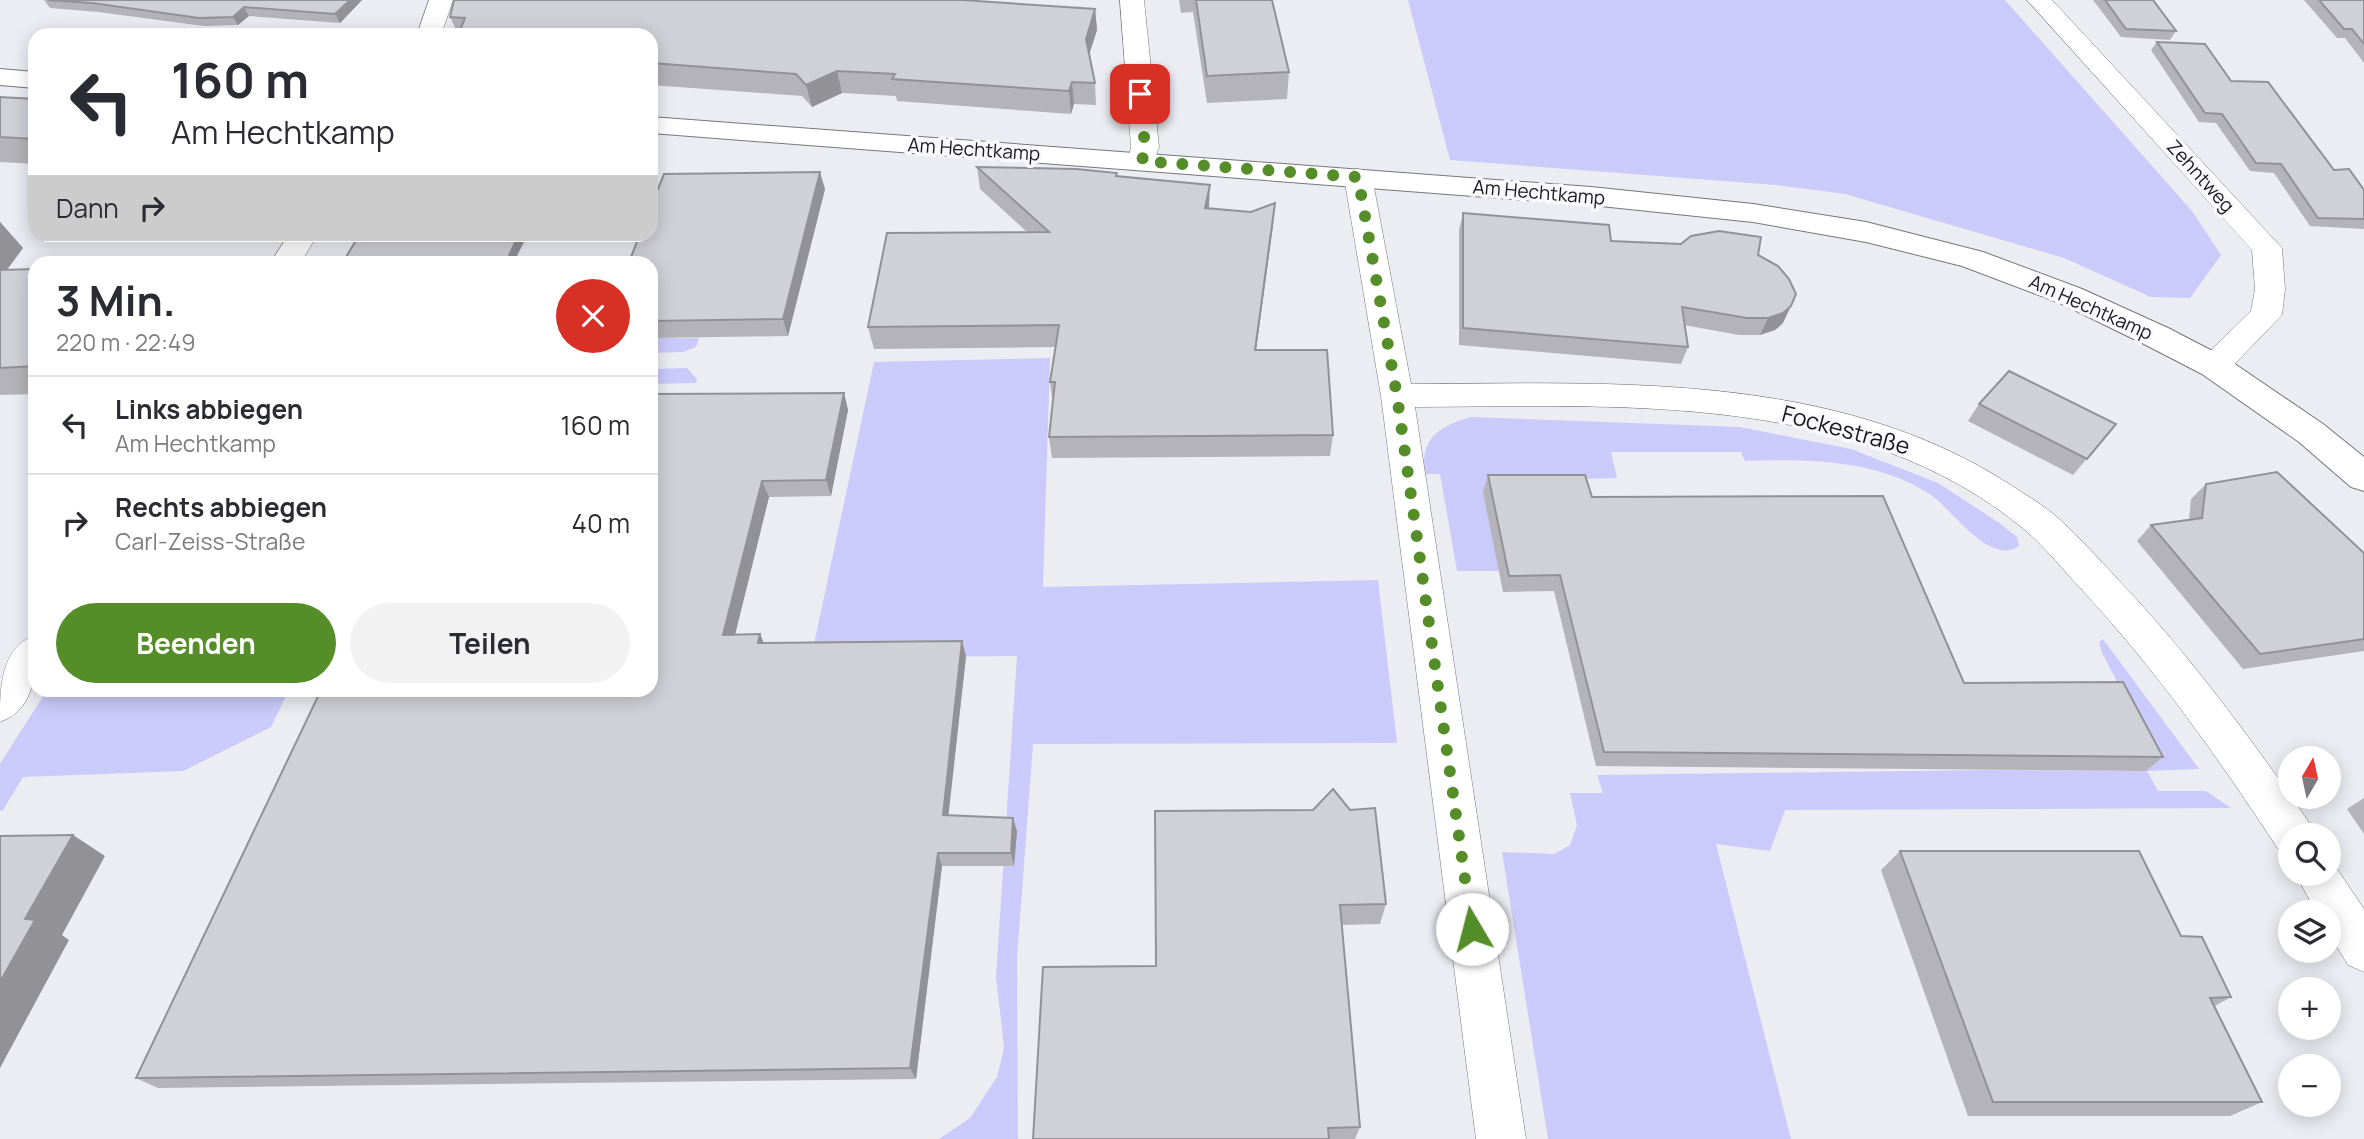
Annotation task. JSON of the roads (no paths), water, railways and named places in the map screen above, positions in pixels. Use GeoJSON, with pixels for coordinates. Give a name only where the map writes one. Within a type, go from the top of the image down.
{"type":"FeatureCollection","features":[{"type":"Feature","properties":{"kind":"street"},"geometry":{"type":"LineString","coordinates":[[431,28],[441,0]]}},
{"type":"Feature","properties":{"kind":"street"},"geometry":{"type":"LineString","coordinates":[[1132,0],[1145,147],[1142,161]]}},
{"type":"Feature","properties":{"kind":"street","name":"Zehntweg"},"geometry":{"type":"LineString","coordinates":[[2039,0],[2267,248],[2270,289],[2266,315],[2214,366]]}},
{"type":"Feature","properties":{"kind":"street"},"geometry":{"type":"LineString","coordinates":[[0,77],[28,79]]}},
{"type":"Feature","properties":{"kind":"street","name":"Am Hechtkamp"},"geometry":{"type":"LineString","coordinates":[[658,126],[1358,177],[1685,205],[1825,224],[1972,258],[2021,276],[2156,336],[2214,366],[2311,433],[2364,477]]}},
{"type":"Feature","properties":{"kind":"street"},"geometry":{"type":"LineString","coordinates":[[1358,177],[1397,396],[1501,1139]]}},
{"type":"Feature","properties":{"kind":"street","name":"Fockestraße"},"geometry":{"type":"LineString","coordinates":[[1397,396],[1617,396],[1720,402],[1834,422],[1888,437],[1941,459],[1987,485],[2031,515],[2113,598],[2218,726],[2285,823]]}},
{"type":"Feature","properties":{"kind":"street"},"geometry":{"type":"LineString","coordinates":[[0,705],[28,662]]}},
{"type":"Feature","properties":{"kind":"street"},"geometry":{"type":"LineString","coordinates":[[2325,886],[2364,950]]}}]}
